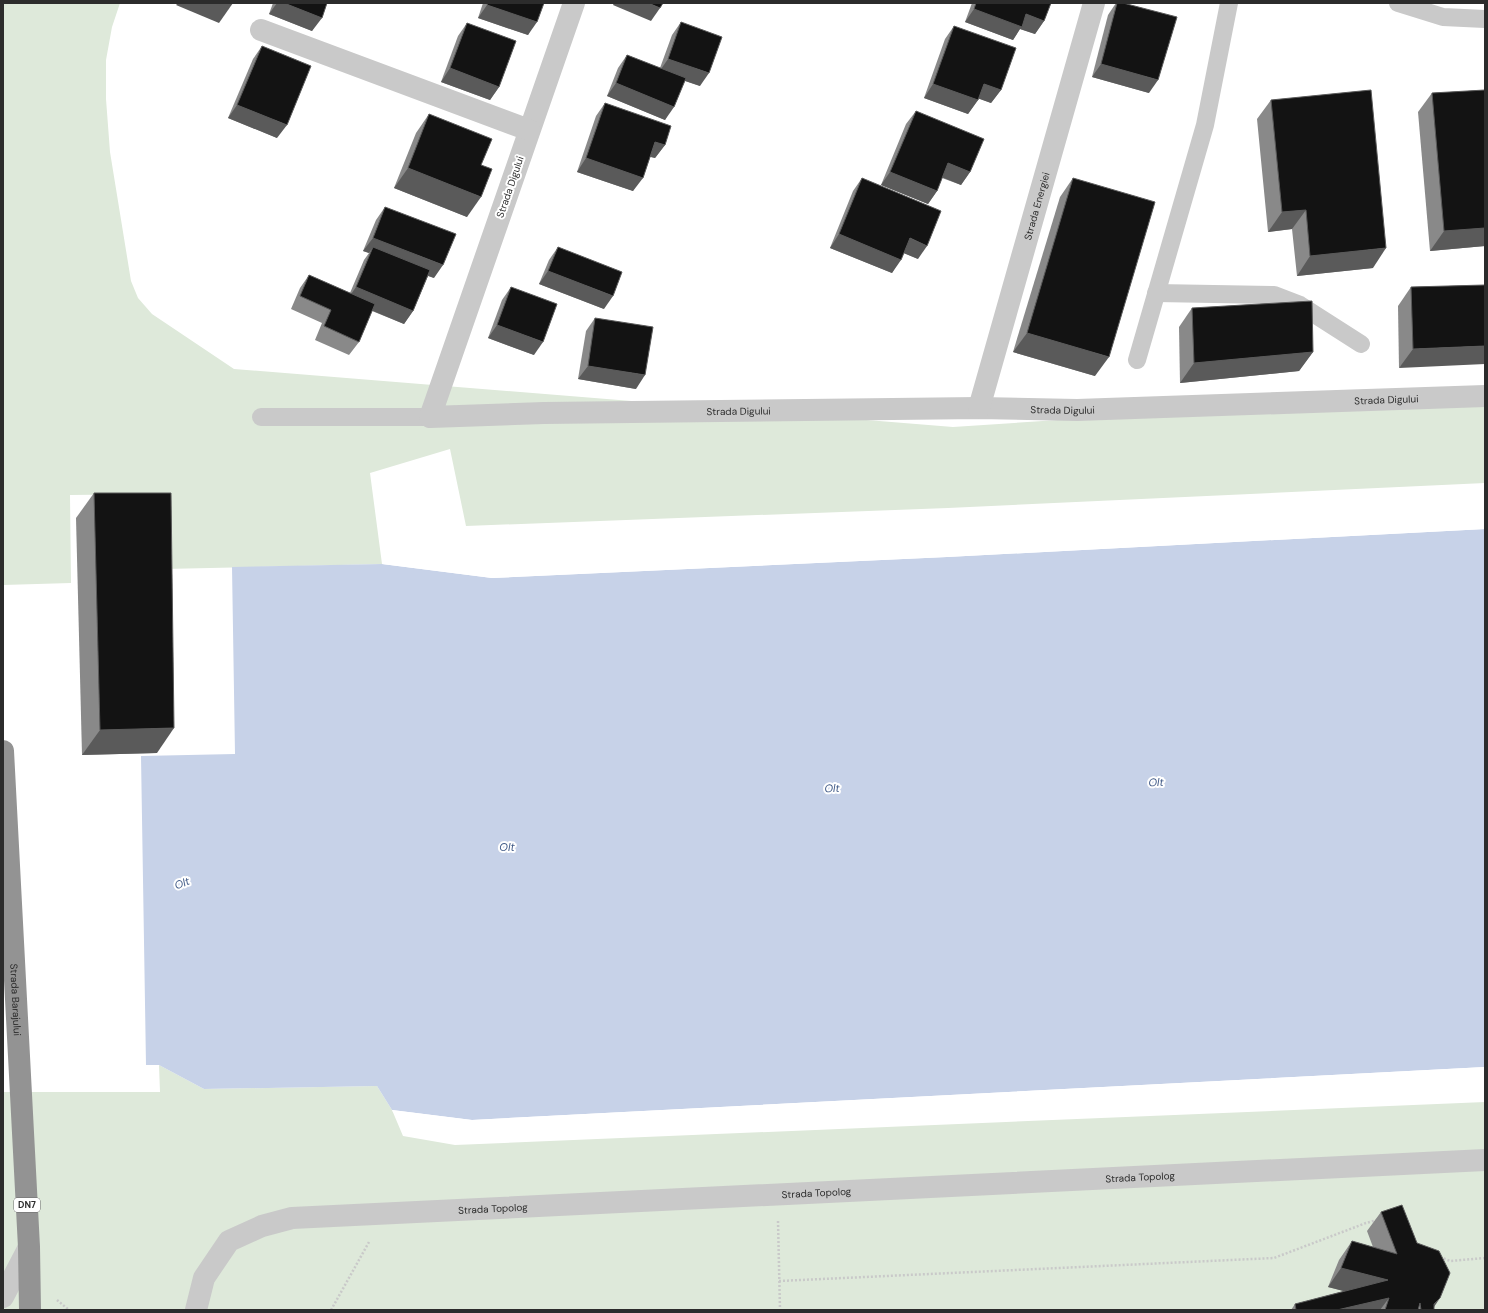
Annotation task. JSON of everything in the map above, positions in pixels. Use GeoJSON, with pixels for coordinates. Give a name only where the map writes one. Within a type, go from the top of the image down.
{"type":"FeatureCollection","features":[{"type":"Feature","properties":{"kind":"highway","name":"Strada Barajului"},"geometry":{"type":"LineString","coordinates":[[3,751],[29,1247],[30,1310]]}},
{"type":"Feature","properties":{"kind":"street","name":"Strada Digului"},"geometry":{"type":"LineString","coordinates":[[574,3],[430,417],[979,408],[1077,410],[1485,396]]}},
{"type":"Feature","properties":{"kind":"street","name":"Strada Energiei"},"geometry":{"type":"LineString","coordinates":[[979,408],[1094,3]]}},
{"type":"Feature","properties":{"kind":"street"},"geometry":{"type":"LineString","coordinates":[[261,30],[530,130]]}},
{"type":"Feature","properties":{"kind":"street","name":"Strada Topolog"},"geometry":{"type":"LineString","coordinates":[[196,1310],[204,1278],[229,1241],[262,1226],[292,1218],[1485,1160]]}},
{"type":"Feature","properties":{"kind":"street"},"geometry":{"type":"LineString","coordinates":[[3,1298],[29,1247]]}},
{"type":"Feature","properties":{"kind":"lane"},"geometry":{"type":"LineString","coordinates":[[1137,360],[1205,125],[1229,3]]}},
{"type":"Feature","properties":{"kind":"lane"},"geometry":{"type":"LineString","coordinates":[[1398,3],[1443,17],[1485,19]]}},
{"type":"Feature","properties":{"kind":"lane"},"geometry":{"type":"LineString","coordinates":[[1156,293],[1274,295],[1300,305],[1360,344]]}},
{"type":"Feature","properties":{"kind":"lane"},"geometry":{"type":"LineString","coordinates":[[261,417],[430,417]]}},
{"type":"Feature","properties":{"kind":"path"},"geometry":{"type":"LineString","coordinates":[[777,1194],[780,1310]]}},
{"type":"Feature","properties":{"kind":"path"},"geometry":{"type":"LineString","coordinates":[[331,1310],[385,1213]]}},
{"type":"Feature","properties":{"kind":"path"},"geometry":{"type":"LineString","coordinates":[[779,1281],[1274,1258],[1366,1223],[1380,1220]]}},
{"type":"Feature","properties":{"kind":"path"},"geometry":{"type":"LineString","coordinates":[[1438,1256],[1450,1261],[1485,1258]]}},
{"type":"Feature","properties":{"kind":"green space"},"geometry":{"type":"Polygon","coordinates":[[[3,3],[120,3],[112,27],[106,60],[106,99],[110,152],[131,281],[138,298],[152,314],[234,369],[953,427],[1485,392],[1485,483],[948,508],[466,526],[450,449],[370,473],[382,564],[164,569],[163,494],[70,495],[71,583],[3,585],[3,3]]]}},
{"type":"Feature","properties":{"kind":"green space"},"geometry":{"type":"Polygon","coordinates":[[[159,1065],[204,1089],[377,1086],[392,1110],[403,1136],[455,1145],[1485,1102],[1485,1310],[3,1310],[3,1092],[160,1092],[159,1065]]]}},
{"type":"Feature","properties":{"kind":"water","name":"Olt"},"geometry":{"type":"Polygon","coordinates":[[[1485,529],[1485,1067],[472,1120],[392,1110],[377,1086],[204,1089],[159,1065],[146,1065],[141,756],[235,754],[232,567],[382,564],[492,578],[947,557],[1485,529]]]}},
{"type":"Feature","properties":{"kind":"pier"},"geometry":{"type":"Polygon","coordinates":[[[1485,527],[1485,529],[947,557],[492,578],[382,564],[382,562],[492,576],[947,555],[1485,527]]]}},
{"type":"Feature","properties":{"kind":"pier"},"geometry":{"type":"Polygon","coordinates":[[[1485,1067],[1485,1069],[472,1122],[393,1112],[392,1110],[472,1120],[1485,1067]]]}},
{"type":"Feature","properties":{"kind":"building"},"geometry":{"type":"Polygon","coordinates":[[[284,3],[327,3],[322,18],[284,3]]]}},
{"type":"Feature","properties":{"kind":"building"},"geometry":{"type":"Polygon","coordinates":[[[488,3],[544,3],[537,22],[487,5],[488,3]]]}},
{"type":"Feature","properties":{"kind":"building"},"geometry":{"type":"Polygon","coordinates":[[[648,3],[663,3],[660,8],[648,3]]]}},
{"type":"Feature","properties":{"kind":"building"},"geometry":{"type":"Polygon","coordinates":[[[976,3],[1051,3],[1044,21],[1026,14],[1022,27],[974,9],[976,3]]]}},
{"type":"Feature","properties":{"kind":"building"},"geometry":{"type":"Polygon","coordinates":[[[1117,3],[1123,3],[1177,17],[1158,80],[1101,64],[1117,3]]]}},
{"type":"Feature","properties":{"kind":"building"},"geometry":{"type":"Polygon","coordinates":[[[681,22],[722,37],[709,73],[668,59],[681,22]]]}},
{"type":"Feature","properties":{"kind":"building"},"geometry":{"type":"Polygon","coordinates":[[[467,23],[516,41],[499,87],[450,68],[467,23]]]}},
{"type":"Feature","properties":{"kind":"building"},"geometry":{"type":"Polygon","coordinates":[[[954,26],[1016,48],[1001,90],[984,84],[978,100],[933,84],[954,26]]]}},
{"type":"Feature","properties":{"kind":"building"},"geometry":{"type":"Polygon","coordinates":[[[262,46],[311,66],[287,125],[237,105],[262,46]]]}},
{"type":"Feature","properties":{"kind":"building"},"geometry":{"type":"Polygon","coordinates":[[[627,55],[686,78],[674,107],[616,83],[627,55]]]}},
{"type":"Feature","properties":{"kind":"building"},"geometry":{"type":"Polygon","coordinates":[[[1371,90],[1386,248],[1310,256],[1306,210],[1282,212],[1271,100],[1371,90]]]}},
{"type":"Feature","properties":{"kind":"building"},"geometry":{"type":"Polygon","coordinates":[[[1485,90],[1485,228],[1444,231],[1432,93],[1485,90]]]}},
{"type":"Feature","properties":{"kind":"building"},"geometry":{"type":"Polygon","coordinates":[[[605,103],[671,126],[665,145],[655,142],[643,178],[586,158],[605,103]]]}},
{"type":"Feature","properties":{"kind":"building"},"geometry":{"type":"Polygon","coordinates":[[[916,111],[984,139],[970,172],[948,163],[937,191],[890,172],[916,111]]]}},
{"type":"Feature","properties":{"kind":"building"},"geometry":{"type":"Polygon","coordinates":[[[429,114],[492,139],[481,165],[492,169],[481,197],[408,168],[429,114]]]}},
{"type":"Feature","properties":{"kind":"building"},"geometry":{"type":"Polygon","coordinates":[[[862,178],[941,211],[927,246],[910,238],[901,260],[839,234],[862,178]]]}},
{"type":"Feature","properties":{"kind":"building"},"geometry":{"type":"Polygon","coordinates":[[[1073,178],[1155,202],[1109,357],[1027,333],[1073,178]]]}},
{"type":"Feature","properties":{"kind":"building"},"geometry":{"type":"Polygon","coordinates":[[[385,207],[456,234],[443,265],[373,238],[385,207]]]}},
{"type":"Feature","properties":{"kind":"building"},"geometry":{"type":"Polygon","coordinates":[[[373,247],[430,270],[413,311],[356,287],[373,247]]]}},
{"type":"Feature","properties":{"kind":"building"},"geometry":{"type":"Polygon","coordinates":[[[558,247],[622,272],[613,296],[548,271],[558,247]]]}},
{"type":"Feature","properties":{"kind":"building"},"geometry":{"type":"Polygon","coordinates":[[[309,275],[375,304],[359,342],[324,326],[331,310],[300,296],[309,275]]]}},
{"type":"Feature","properties":{"kind":"building"},"geometry":{"type":"Polygon","coordinates":[[[1485,285],[1485,346],[1413,349],[1411,287],[1485,285]]]}},
{"type":"Feature","properties":{"kind":"building"},"geometry":{"type":"Polygon","coordinates":[[[511,287],[557,304],[543,342],[497,325],[511,287]]]}},
{"type":"Feature","properties":{"kind":"building"},"geometry":{"type":"Polygon","coordinates":[[[1312,301],[1313,352],[1194,363],[1192,308],[1312,301]]]}},
{"type":"Feature","properties":{"kind":"building"},"geometry":{"type":"Polygon","coordinates":[[[595,318],[653,327],[645,375],[588,366],[595,318]]]}},
{"type":"Feature","properties":{"kind":"building"},"geometry":{"type":"Polygon","coordinates":[[[94,493],[171,493],[174,728],[100,730],[94,493]]]}},
{"type":"Feature","properties":{"kind":"building"},"geometry":{"type":"Polygon","coordinates":[[[1402,1205],[1417,1243],[1439,1251],[1450,1273],[1440,1298],[1434,1304],[1434,1310],[1421,1310],[1420,1303],[1418,1310],[1385,1310],[1389,1298],[1337,1310],[1296,1310],[1295,1304],[1388,1280],[1341,1268],[1352,1241],[1397,1254],[1381,1212],[1402,1205]]]}}]}
